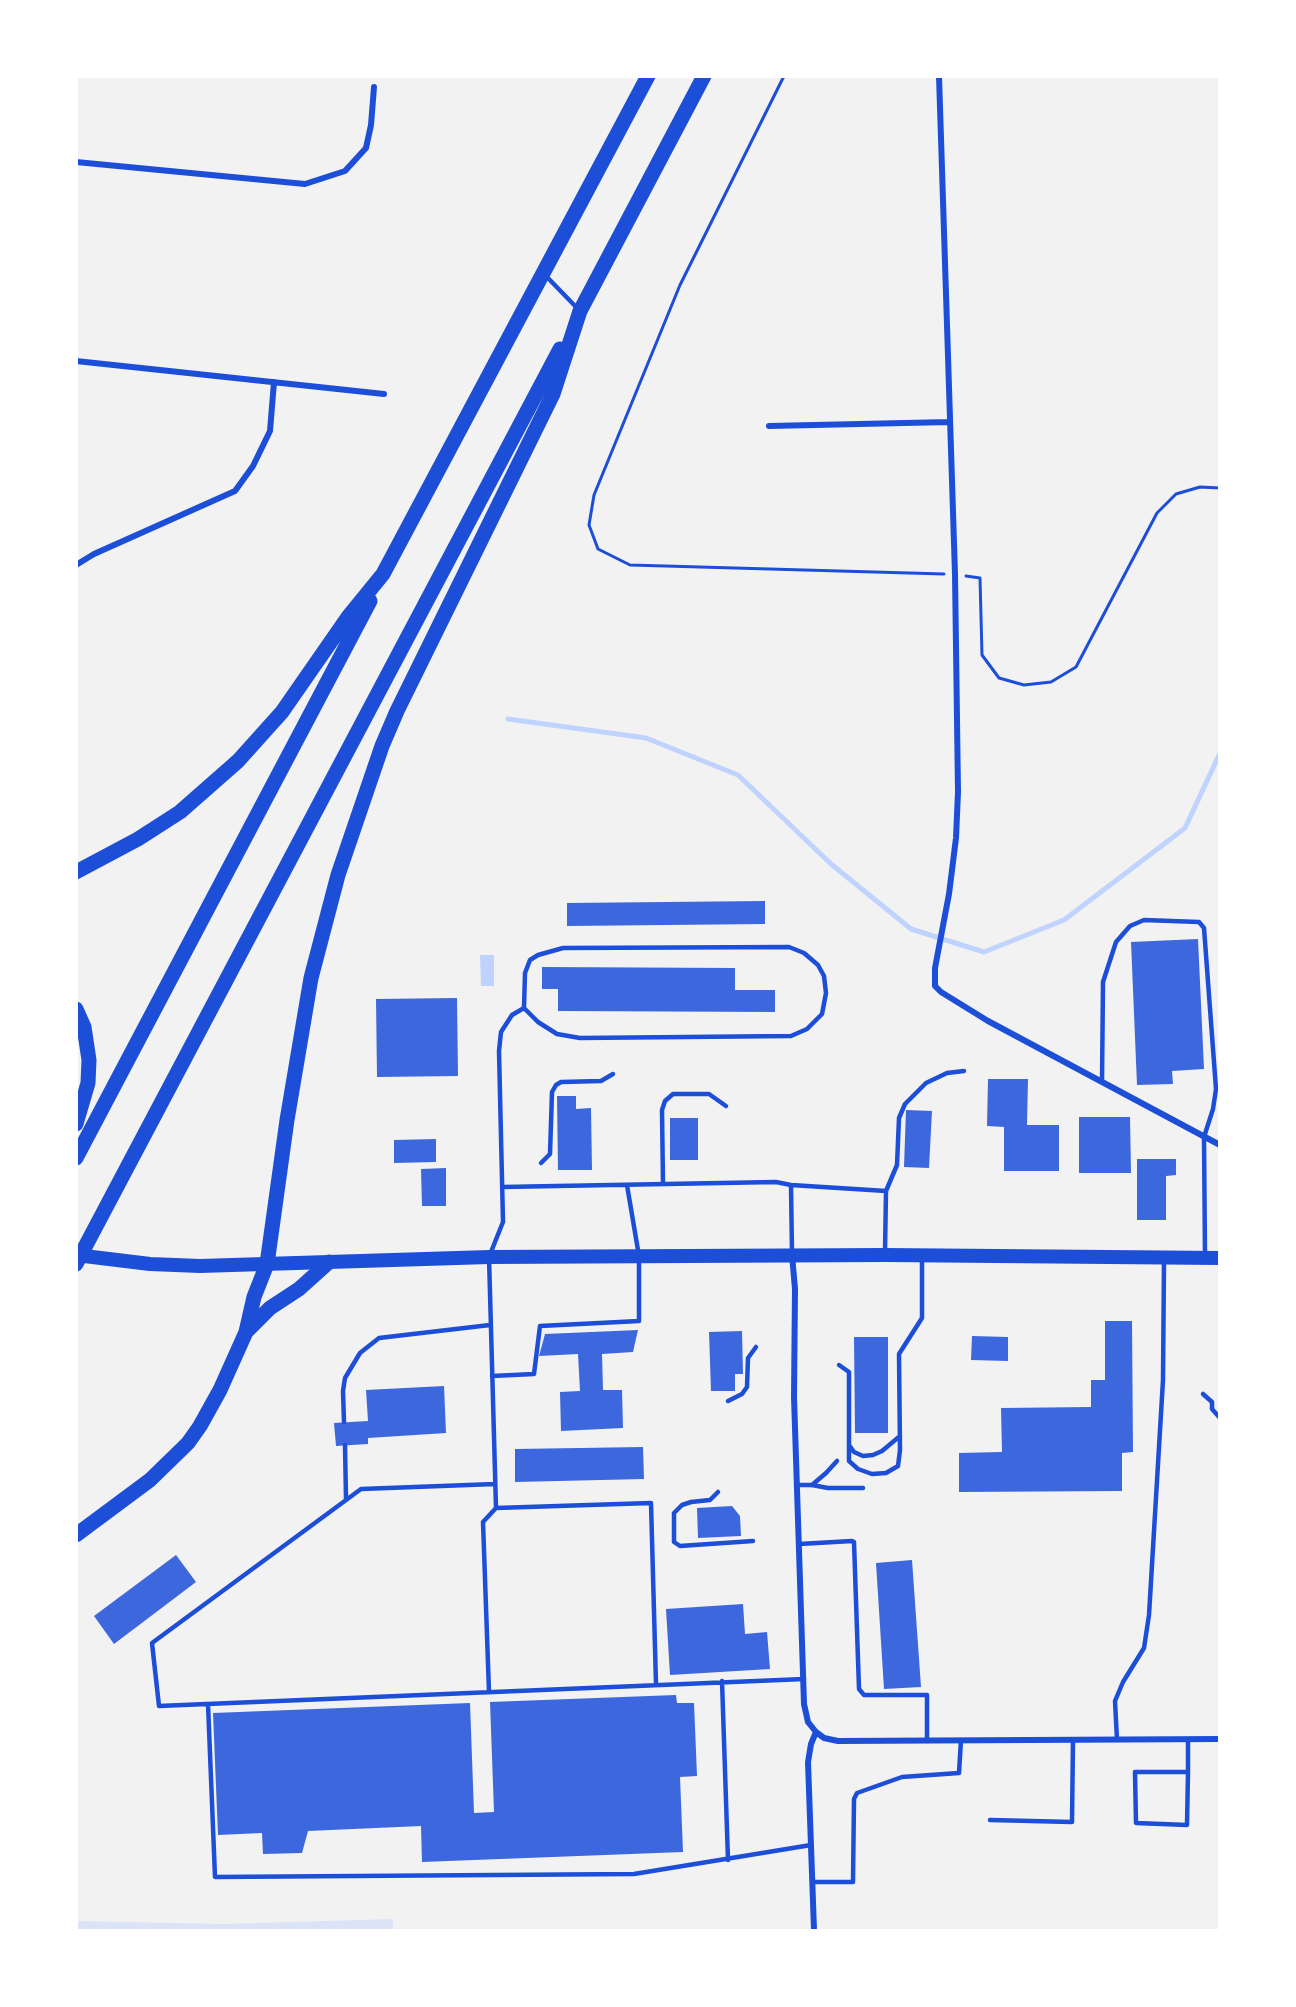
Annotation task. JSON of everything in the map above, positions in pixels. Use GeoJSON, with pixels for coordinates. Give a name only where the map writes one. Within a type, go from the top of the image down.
{"type":"FeatureCollection","features":[{"type":"Feature","properties":{"kind":"highway"},"geometry":{"type":"LineString","coordinates":[[76,1158],[648,76]]}},
{"type":"Feature","properties":{"kind":"highway"},"geometry":{"type":"LineString","coordinates":[[76,1264],[704,76]]}},
{"type":"Feature","properties":{"kind":"highway"},"geometry":{"type":"LineString","coordinates":[[76,1535],[150,1480],[188,1443],[220,1390],[246,1332],[254,1297],[267,1264],[287,1120],[311,978],[338,875],[360,807],[397,711],[553,394],[580,311]]}},
{"type":"Feature","properties":{"kind":"highway"},"geometry":{"type":"LineString","coordinates":[[76,872],[123,848],[172,817],[238,761],[282,712],[348,617],[383,574]]}},
{"type":"Feature","properties":{"kind":"highway"},"geometry":{"type":"LineString","coordinates":[[76,1009],[84,1027],[89,1060],[88,1083],[76,1124]]}},
{"type":"Feature","properties":{"kind":"highway"},"geometry":{"type":"LineString","coordinates":[[246,1332],[270,1308],[299,1289],[329,1262]]}},
{"type":"Feature","properties":{"kind":"main road"},"geometry":{"type":"LineString","coordinates":[[76,1255],[150,1264],[267,1264],[489,1257],[639,1256],[922,1255],[1220,1258]]}},
{"type":"Feature","properties":{"kind":"street"},"geometry":{"type":"LineString","coordinates":[[939,76],[955,574],[958,757],[956,826],[949,894],[935,968],[935,986],[988,1021],[1220,1145]]}},
{"type":"Feature","properties":{"kind":"street"},"geometry":{"type":"LineString","coordinates":[[76,162],[305,184],[345,171],[366,148],[374,87]]}},
{"type":"Feature","properties":{"kind":"street"},"geometry":{"type":"LineString","coordinates":[[76,361],[384,394]]}},
{"type":"Feature","properties":{"kind":"street"},"geometry":{"type":"LineString","coordinates":[[76,565],[94,554],[235,491],[253,466],[270,431],[274,382]]}},
{"type":"Feature","properties":{"kind":"street"},"geometry":{"type":"LineString","coordinates":[[769,426],[950,422]]}},
{"type":"Feature","properties":{"kind":"street"},"geometry":{"type":"LineString","coordinates":[[792,1256],[795,1289],[796,1485],[805,1711],[808,1722],[816,1732],[838,1742],[1220,1739]]}},
{"type":"Feature","properties":{"kind":"street"},"geometry":{"type":"LineString","coordinates":[[814,1930],[808,1762],[816,1732]]}},
{"type":"Feature","properties":{"kind":"lane"},"geometry":{"type":"LineString","coordinates":[[543,273],[580,311]]}},
{"type":"Feature","properties":{"kind":"lane"},"geometry":{"type":"LineString","coordinates":[[1102,1081],[1103,982],[1116,942],[1130,926],[1144,920],[1199,921],[1204,928],[1216,1089],[1213,1109],[1204,1137],[1205,1258]]}},
{"type":"Feature","properties":{"kind":"lane"},"geometry":{"type":"LineString","coordinates":[[789,946],[804,952],[818,965],[824,976],[826,993],[822,1014],[807,1029],[791,1036],[580,1038],[557,1034],[538,1022],[524,1008],[525,973],[530,960],[538,955],[563,948],[789,946]]}},
{"type":"Feature","properties":{"kind":"lane"},"geometry":{"type":"LineString","coordinates":[[489,1692],[483,1522],[495,1508],[489,1257],[503,1222],[499,1052],[501,1032],[512,1015],[524,1008]]}},
{"type":"Feature","properties":{"kind":"lane"},"geometry":{"type":"LineString","coordinates":[[885,1255],[886,1191],[897,1164],[899,1118],[905,1104],[926,1083],[947,1073],[964,1071]]}},
{"type":"Feature","properties":{"kind":"lane"},"geometry":{"type":"LineString","coordinates":[[541,1163],[550,1154],[552,1092],[556,1085],[561,1082],[601,1081],[613,1074]]}},
{"type":"Feature","properties":{"kind":"lane"},"geometry":{"type":"LineString","coordinates":[[663,1184],[662,1110],[665,1101],[673,1094],[709,1094],[726,1106]]}},
{"type":"Feature","properties":{"kind":"lane"},"geometry":{"type":"LineString","coordinates":[[502,1187],[776,1182],[886,1191]]}},
{"type":"Feature","properties":{"kind":"lane"},"geometry":{"type":"LineString","coordinates":[[492,1376],[534,1374],[540,1326],[639,1321],[639,1256],[627,1185]]}},
{"type":"Feature","properties":{"kind":"lane"},"geometry":{"type":"LineString","coordinates":[[791,1185],[792,1256]]}},
{"type":"Feature","properties":{"kind":"lane"},"geometry":{"type":"LineString","coordinates":[[839,1365],[849,1372],[849,1461],[858,1469],[872,1474],[886,1473],[898,1466],[900,1436],[898,1354],[922,1318],[922,1255]]}},
{"type":"Feature","properties":{"kind":"lane"},"geometry":{"type":"LineString","coordinates":[[1117,1740],[1115,1701],[1123,1682],[1144,1648],[1149,1615],[1163,1380],[1164,1258]]}},
{"type":"Feature","properties":{"kind":"lane"},"geometry":{"type":"LineString","coordinates":[[344,1422],[345,1378],[360,1353],[379,1338],[490,1325]]}},
{"type":"Feature","properties":{"kind":"lane"},"geometry":{"type":"LineString","coordinates":[[728,1401],[742,1394],[747,1387],[748,1358],[756,1347]]}},
{"type":"Feature","properties":{"kind":"lane"},"geometry":{"type":"LineString","coordinates":[[1203,1394],[1212,1402],[1212,1409],[1220,1418]]}},
{"type":"Feature","properties":{"kind":"lane"},"geometry":{"type":"LineString","coordinates":[[849,1445],[854,1452],[863,1456],[873,1455],[882,1451],[900,1436]]}},
{"type":"Feature","properties":{"kind":"lane"},"geometry":{"type":"LineString","coordinates":[[345,1445],[346,1500]]}},
{"type":"Feature","properties":{"kind":"lane"},"geometry":{"type":"LineString","coordinates":[[812,1485],[837,1461]]}},
{"type":"Feature","properties":{"kind":"lane"},"geometry":{"type":"LineString","coordinates":[[495,1484],[361,1489],[152,1643],[159,1706],[804,1679]]}},
{"type":"Feature","properties":{"kind":"lane"},"geometry":{"type":"LineString","coordinates":[[796,1485],[863,1488]]}},
{"type":"Feature","properties":{"kind":"lane"},"geometry":{"type":"LineString","coordinates":[[718,1492],[710,1500],[682,1505],[674,1513],[674,1542],[681,1546],[753,1541]]}},
{"type":"Feature","properties":{"kind":"lane"},"geometry":{"type":"LineString","coordinates":[[495,1508],[651,1503],[656,1684]]}},
{"type":"Feature","properties":{"kind":"lane"},"geometry":{"type":"LineString","coordinates":[[799,1544],[852,1540],[854,1542],[860,1689],[864,1695],[927,1695],[927,1741]]}},
{"type":"Feature","properties":{"kind":"lane"},"geometry":{"type":"LineString","coordinates":[[722,1681],[728,1860]]}},
{"type":"Feature","properties":{"kind":"lane"},"geometry":{"type":"LineString","coordinates":[[208,1704],[215,1877],[634,1874],[811,1845]]}},
{"type":"Feature","properties":{"kind":"lane"},"geometry":{"type":"LineString","coordinates":[[812,1881],[853,1882],[854,1799],[857,1793],[902,1777],[959,1773],[961,1740]]}},
{"type":"Feature","properties":{"kind":"lane"},"geometry":{"type":"LineString","coordinates":[[990,1820],[1072,1822],[1073,1740]]}},
{"type":"Feature","properties":{"kind":"lane"},"geometry":{"type":"LineString","coordinates":[[1188,1740],[1188,1772],[1187,1825],[1136,1823],[1135,1772],[1188,1772]]}},
{"type":"Feature","properties":{"kind":"path"},"geometry":{"type":"LineString","coordinates":[[784,76],[680,285],[594,495],[589,525],[598,549],[630,565],[955,574],[980,578],[982,655],[999,678],[1024,685],[1051,682],[1076,667],[1157,513],[1176,494],[1200,487],[1220,488]]}},
{"type":"Feature","properties":{"kind":"shaded area"},"geometry":{"type":"Polygon","coordinates":[[[393,1919],[393,1930],[76,1930],[77,1921],[223,1924],[393,1919]]]}},
{"type":"Feature","properties":{"kind":"water"},"geometry":{"type":"Polygon","coordinates":[[[480,955],[494,955],[494,986],[481,986],[480,955]]]}},
{"type":"Feature","properties":{"kind":"building"},"geometry":{"type":"Polygon","coordinates":[[[765,901],[765,924],[567,926],[567,903],[765,901]]]}},
{"type":"Feature","properties":{"kind":"building"},"geometry":{"type":"Polygon","coordinates":[[[1198,939],[1204,1069],[1172,1071],[1173,1084],[1137,1085],[1131,942],[1198,939]]]}},
{"type":"Feature","properties":{"kind":"building"},"geometry":{"type":"Polygon","coordinates":[[[542,967],[735,968],[735,990],[775,990],[775,1012],[558,1011],[558,989],[542,989],[542,967]]]}},
{"type":"Feature","properties":{"kind":"building"},"geometry":{"type":"Polygon","coordinates":[[[457,998],[458,1076],[377,1077],[376,999],[457,998]]]}},
{"type":"Feature","properties":{"kind":"building"},"geometry":{"type":"Polygon","coordinates":[[[988,1079],[1028,1079],[1027,1125],[1059,1125],[1059,1171],[1004,1171],[1004,1127],[987,1126],[988,1079]]]}},
{"type":"Feature","properties":{"kind":"building"},"geometry":{"type":"Polygon","coordinates":[[[557,1096],[576,1096],[576,1109],[591,1108],[592,1170],[558,1170],[557,1096]]]}},
{"type":"Feature","properties":{"kind":"building"},"geometry":{"type":"Polygon","coordinates":[[[906,1110],[932,1111],[929,1168],[904,1167],[906,1110]]]}},
{"type":"Feature","properties":{"kind":"building"},"geometry":{"type":"Polygon","coordinates":[[[1079,1117],[1130,1117],[1131,1173],[1079,1173],[1079,1117]]]}},
{"type":"Feature","properties":{"kind":"building"},"geometry":{"type":"Polygon","coordinates":[[[670,1118],[698,1118],[698,1160],[670,1160],[670,1118]]]}},
{"type":"Feature","properties":{"kind":"building"},"geometry":{"type":"Polygon","coordinates":[[[436,1139],[436,1162],[394,1163],[394,1140],[436,1139]]]}},
{"type":"Feature","properties":{"kind":"building"},"geometry":{"type":"Polygon","coordinates":[[[1137,1159],[1176,1159],[1176,1175],[1166,1176],[1166,1220],[1137,1220],[1137,1159]]]}},
{"type":"Feature","properties":{"kind":"building"},"geometry":{"type":"Polygon","coordinates":[[[446,1168],[446,1206],[422,1206],[421,1169],[446,1168]]]}},
{"type":"Feature","properties":{"kind":"building"},"geometry":{"type":"Polygon","coordinates":[[[1105,1321],[1132,1321],[1133,1452],[1122,1453],[1122,1491],[959,1492],[959,1453],[1002,1452],[1001,1408],[1091,1407],[1091,1380],[1105,1380],[1105,1321]]]}},
{"type":"Feature","properties":{"kind":"building"},"geometry":{"type":"Polygon","coordinates":[[[638,1330],[633,1352],[602,1354],[603,1390],[622,1390],[623,1428],[561,1431],[560,1392],[580,1391],[578,1354],[539,1356],[545,1334],[638,1330]]]}},
{"type":"Feature","properties":{"kind":"building"},"geometry":{"type":"Polygon","coordinates":[[[742,1331],[743,1374],[735,1374],[735,1391],[711,1391],[709,1332],[742,1331]]]}},
{"type":"Feature","properties":{"kind":"building"},"geometry":{"type":"Polygon","coordinates":[[[972,1336],[1008,1337],[1008,1361],[971,1360],[972,1336]]]}},
{"type":"Feature","properties":{"kind":"building"},"geometry":{"type":"Polygon","coordinates":[[[854,1337],[888,1337],[888,1433],[855,1433],[854,1337]]]}},
{"type":"Feature","properties":{"kind":"building"},"geometry":{"type":"Polygon","coordinates":[[[444,1386],[446,1433],[368,1438],[368,1444],[336,1446],[334,1423],[368,1421],[366,1390],[444,1386]]]}},
{"type":"Feature","properties":{"kind":"building"},"geometry":{"type":"Polygon","coordinates":[[[643,1447],[644,1479],[515,1482],[515,1449],[643,1447]]]}},
{"type":"Feature","properties":{"kind":"building"},"geometry":{"type":"Polygon","coordinates":[[[732,1506],[740,1516],[741,1536],[698,1538],[697,1508],[732,1506]]]}},
{"type":"Feature","properties":{"kind":"building"},"geometry":{"type":"Polygon","coordinates":[[[176,1555],[196,1582],[114,1644],[94,1616],[176,1555]]]}},
{"type":"Feature","properties":{"kind":"building"},"geometry":{"type":"Polygon","coordinates":[[[912,1560],[921,1687],[884,1689],[876,1563],[912,1560]]]}},
{"type":"Feature","properties":{"kind":"building"},"geometry":{"type":"Polygon","coordinates":[[[743,1604],[745,1634],[767,1632],[770,1669],[670,1675],[666,1609],[743,1604]]]}},
{"type":"Feature","properties":{"kind":"building"},"geometry":{"type":"Polygon","coordinates":[[[676,1695],[677,1703],[694,1703],[697,1776],[680,1777],[683,1852],[422,1862],[421,1826],[308,1831],[302,1853],[263,1854],[262,1833],[218,1835],[213,1713],[470,1703],[474,1813],[494,1812],[490,1702],[676,1695]]]}},
{"type":"Feature","properties":{"kind":"waterway"},"geometry":{"type":"LineString","coordinates":[[508,719],[646,738],[738,775],[831,864],[911,929],[984,952],[1064,920],[1185,828],[1220,753]]}}]}
